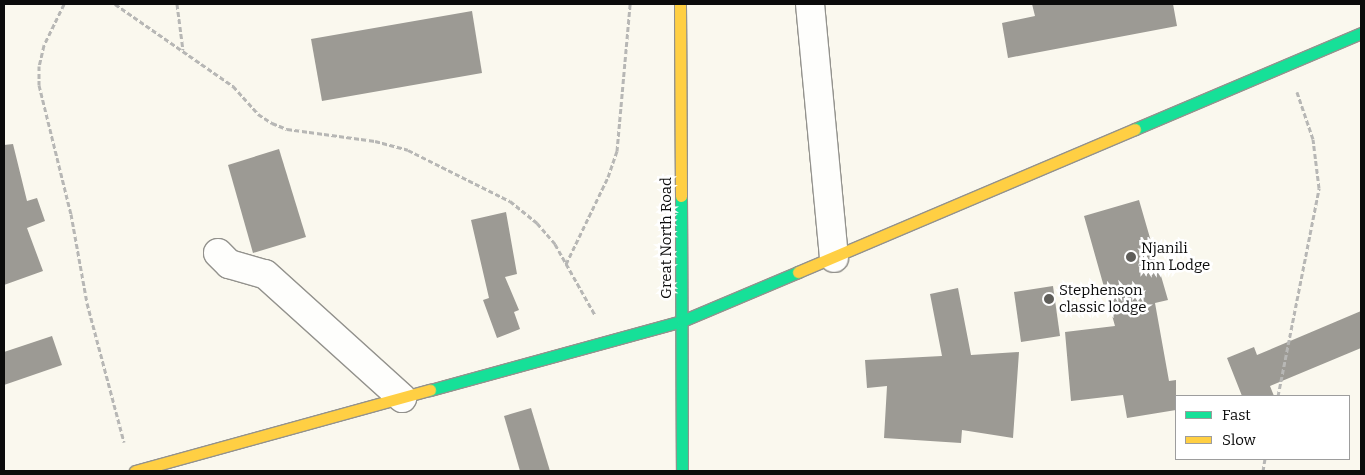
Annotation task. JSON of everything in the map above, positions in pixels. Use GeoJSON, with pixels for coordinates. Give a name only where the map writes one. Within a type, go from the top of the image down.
{"type":"FeatureCollection","features":[{"type":"Feature","properties":{"kind":"main road","name":"Great North Road"},"geometry":{"type":"LineString","coordinates":[[680,4],[682,471]]}},
{"type":"Feature","properties":{"kind":"main road"},"geometry":{"type":"LineString","coordinates":[[135,471],[682,321],[834,258],[1287,62],[1361,33]]}},
{"type":"Feature","properties":{"kind":"street"},"geometry":{"type":"LineString","coordinates":[[810,4],[834,258]]}},
{"type":"Feature","properties":{"kind":"street"},"geometry":{"type":"LineString","coordinates":[[218,254],[229,264],[265,274],[402,398]]}},
{"type":"Feature","properties":{"kind":"path"},"geometry":{"type":"LineString","coordinates":[[64,4],[44,45],[39,66],[39,85],[72,214],[87,303],[127,452]]}},
{"type":"Feature","properties":{"kind":"path"},"geometry":{"type":"LineString","coordinates":[[115,4],[233,86],[258,114],[272,123],[287,129],[375,141],[408,150],[485,187],[537,223],[566,264],[611,342]]}},
{"type":"Feature","properties":{"kind":"path"},"geometry":{"type":"LineString","coordinates":[[177,4],[183,50]]}},
{"type":"Feature","properties":{"kind":"path"},"geometry":{"type":"LineString","coordinates":[[566,264],[608,177],[617,151],[630,4]]}},
{"type":"Feature","properties":{"kind":"path"},"geometry":{"type":"LineString","coordinates":[[1278,395],[1319,188],[1312,139],[1287,62]]}},
{"type":"Feature","properties":{"kind":"building"},"geometry":{"type":"Polygon","coordinates":[[[1032,4],[1173,4],[1177,26],[1008,58],[1002,23],[1035,16],[1032,4]]]}},
{"type":"Feature","properties":{"kind":"building"},"geometry":{"type":"Polygon","coordinates":[[[472,11],[482,73],[322,101],[311,39],[472,11]]]}},
{"type":"Feature","properties":{"kind":"building"},"geometry":{"type":"Polygon","coordinates":[[[13,144],[27,201],[37,198],[45,221],[27,228],[43,271],[4,285],[4,145],[13,144]]]}},
{"type":"Feature","properties":{"kind":"building"},"geometry":{"type":"Polygon","coordinates":[[[279,149],[306,237],[253,253],[228,165],[279,149]]]}},
{"type":"Feature","properties":{"kind":"building"},"geometry":{"type":"Polygon","coordinates":[[[1139,200],[1168,300],[1155,303],[1169,381],[1176,380],[1175,410],[1127,418],[1123,395],[1071,401],[1065,332],[1115,326],[1084,216],[1139,200]]]}},
{"type":"Feature","properties":{"kind":"building"},"geometry":{"type":"Polygon","coordinates":[[[506,212],[517,274],[505,277],[519,310],[514,312],[520,329],[497,338],[483,300],[489,298],[471,220],[506,212]]]}},
{"type":"Feature","properties":{"kind":"building"},"geometry":{"type":"Polygon","coordinates":[[[1053,286],[1060,336],[1021,342],[1014,292],[1053,286]]]}},
{"type":"Feature","properties":{"kind":"building"},"geometry":{"type":"Polygon","coordinates":[[[958,288],[971,355],[1019,352],[1013,438],[962,430],[961,443],[884,438],[887,386],[867,388],[865,360],[942,356],[930,294],[958,288]]]}},
{"type":"Feature","properties":{"kind":"building"},"geometry":{"type":"Polygon","coordinates":[[[1361,311],[1361,348],[1270,386],[1274,395],[1242,395],[1227,358],[1254,347],[1257,355],[1361,311]]]}},
{"type":"Feature","properties":{"kind":"building"},"geometry":{"type":"Polygon","coordinates":[[[52,336],[62,365],[4,385],[4,352],[52,336]]]}},
{"type":"Feature","properties":{"kind":"building"},"geometry":{"type":"Polygon","coordinates":[[[531,408],[550,471],[520,471],[504,416],[531,408]]]}},
{"type":"Feature","properties":{"kind":"traffic: fast"},"geometry":{"type":"LineString","coordinates":[[1135,129],[1361,33]]}},
{"type":"Feature","properties":{"kind":"traffic: fast"},"geometry":{"type":"LineString","coordinates":[[681,196],[682,471]]}},
{"type":"Feature","properties":{"kind":"traffic: fast"},"geometry":{"type":"LineString","coordinates":[[430,390],[682,321],[798,272]]}},
{"type":"Feature","properties":{"kind":"traffic: slow"},"geometry":{"type":"LineString","coordinates":[[680,4],[681,196]]}},
{"type":"Feature","properties":{"kind":"traffic: slow"},"geometry":{"type":"LineString","coordinates":[[798,272],[1135,129]]}},
{"type":"Feature","properties":{"kind":"traffic: slow"},"geometry":{"type":"LineString","coordinates":[[135,471],[430,390]]}},
{"type":"Feature","properties":{"kind":"place","name":"Njanili Inn Lodge"},"geometry":{"type":"Point","coordinates":[1131,257]}},
{"type":"Feature","properties":{"kind":"place","name":"Stephenson classic lodge"},"geometry":{"type":"Point","coordinates":[1049,299]}}]}
